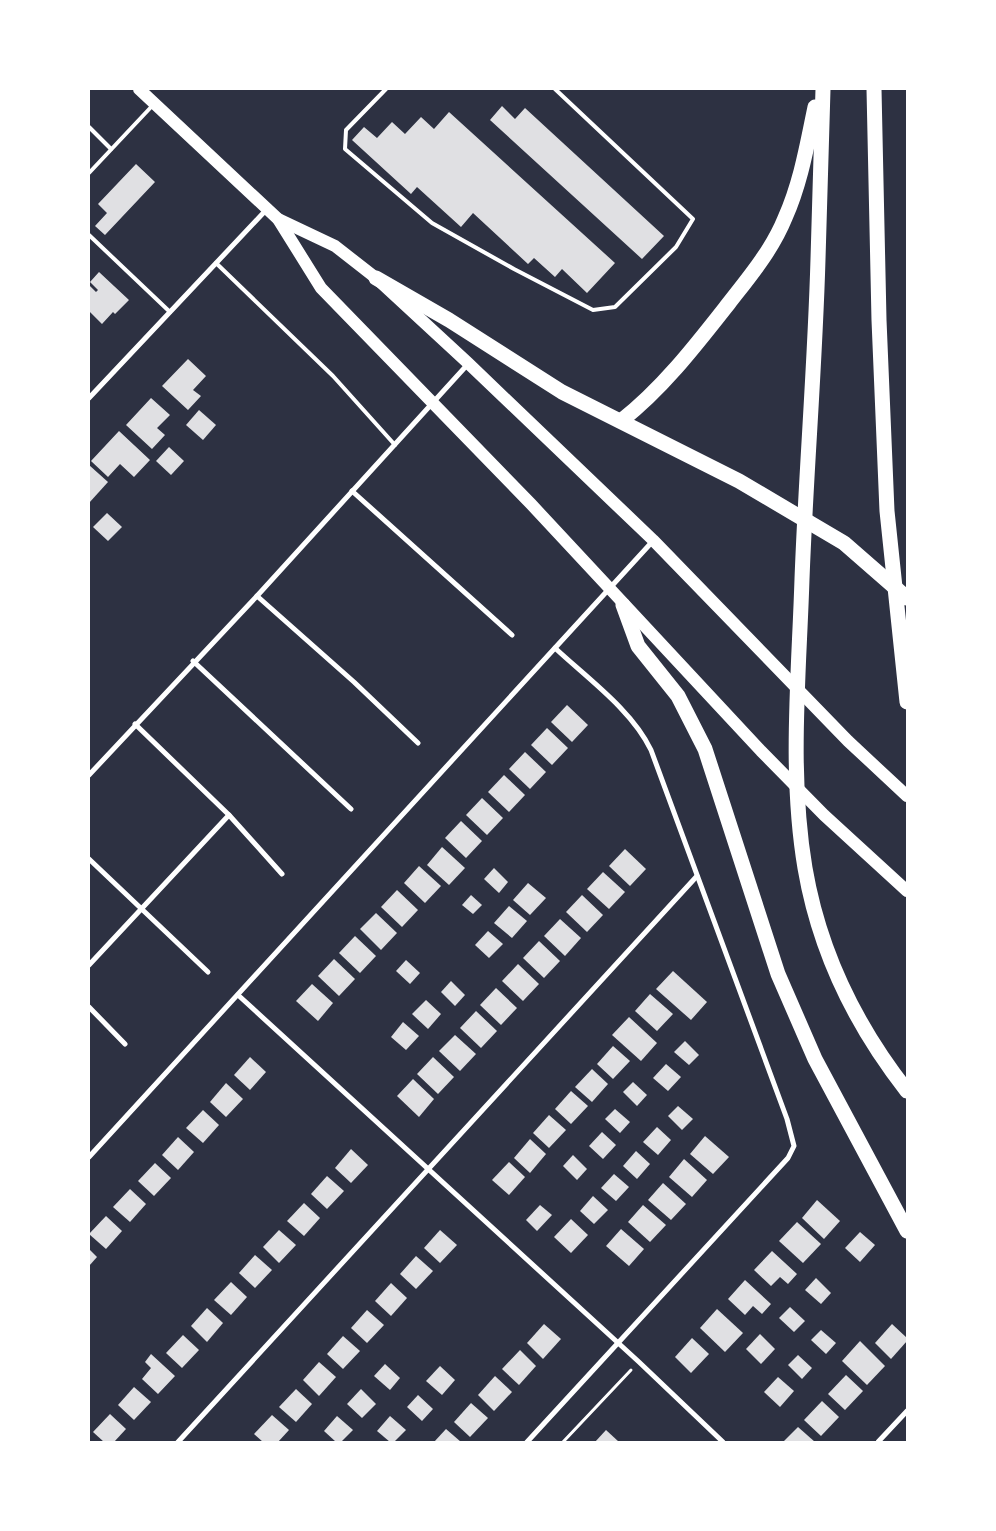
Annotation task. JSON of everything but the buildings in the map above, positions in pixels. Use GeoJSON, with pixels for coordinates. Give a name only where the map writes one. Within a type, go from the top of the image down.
{"type":"FeatureCollection","features":[{"type":"Feature","properties":{"kind":"highway"},"geometry":{"type":"LineString","coordinates":[[621,421],[646,402],[708,331],[769,249],[785,218],[800,178],[821,89]]}},
{"type":"Feature","properties":{"kind":"highway"},"geometry":{"type":"LineString","coordinates":[[821,89],[818,261],[807,460],[796,736],[798,802],[805,867],[827,948],[847,997],[868,1038],[907,1091]]}},
{"type":"Feature","properties":{"kind":"highway"},"geometry":{"type":"LineString","coordinates":[[874,89],[879,320],[887,511],[907,702]]}},
{"type":"Feature","properties":{"kind":"highway"},"geometry":{"type":"LineString","coordinates":[[376,278],[449,320],[562,392],[739,481],[844,544],[907,598]]}},
{"type":"Feature","properties":{"kind":"highway"},"geometry":{"type":"LineString","coordinates":[[623,605],[638,646],[678,696],[705,749],[778,974],[815,1059],[907,1231]]}},
{"type":"Feature","properties":{"kind":"main road"},"geometry":{"type":"LineString","coordinates":[[139,89],[278,219],[321,288],[434,402],[623,605],[818,809],[907,891]]}},
{"type":"Feature","properties":{"kind":"main road"},"geometry":{"type":"LineString","coordinates":[[278,219],[335,246],[376,278],[653,540],[848,741],[907,796]]}},
{"type":"Feature","properties":{"kind":"street"},"geometry":{"type":"LineString","coordinates":[[89,398],[268,209]]}},
{"type":"Feature","properties":{"kind":"street"},"geometry":{"type":"LineString","coordinates":[[89,775],[395,445],[468,363]]}},
{"type":"Feature","properties":{"kind":"street"},"geometry":{"type":"LineString","coordinates":[[352,491],[512,634]]}},
{"type":"Feature","properties":{"kind":"street"},"geometry":{"type":"LineString","coordinates":[[89,1157],[653,540]]}},
{"type":"Feature","properties":{"kind":"street"},"geometry":{"type":"LineString","coordinates":[[256,596],[354,682],[418,742]]}},
{"type":"Feature","properties":{"kind":"street"},"geometry":{"type":"LineString","coordinates":[[527,1442],[788,1158],[794,1146],[787,1119],[644,735],[632,719],[555,648]]}},
{"type":"Feature","properties":{"kind":"street"},"geometry":{"type":"LineString","coordinates":[[193,662],[351,809]]}},
{"type":"Feature","properties":{"kind":"street"},"geometry":{"type":"LineString","coordinates":[[135,724],[229,815],[282,874]]}},
{"type":"Feature","properties":{"kind":"street"},"geometry":{"type":"LineString","coordinates":[[89,965],[229,815]]}},
{"type":"Feature","properties":{"kind":"street"},"geometry":{"type":"LineString","coordinates":[[89,859],[208,972]]}},
{"type":"Feature","properties":{"kind":"street"},"geometry":{"type":"LineString","coordinates":[[178,1442],[697,876]]}},
{"type":"Feature","properties":{"kind":"street"},"geometry":{"type":"LineString","coordinates":[[238,996],[618,1343],[723,1442]]}},
{"type":"Feature","properties":{"kind":"street"},"geometry":{"type":"LineString","coordinates":[[89,1007],[125,1044]]}},
{"type":"Feature","properties":{"kind":"street"},"geometry":{"type":"LineString","coordinates":[[878,1442],[907,1410]]}},
{"type":"Feature","properties":{"kind":"lane"},"geometry":{"type":"LineString","coordinates":[[386,89],[346,130],[345,149],[432,223],[514,270],[593,310],[615,307],[676,247],[693,219],[555,89]]}},
{"type":"Feature","properties":{"kind":"lane"},"geometry":{"type":"LineString","coordinates":[[89,173],[155,103]]}},
{"type":"Feature","properties":{"kind":"lane"},"geometry":{"type":"LineString","coordinates":[[89,127],[111,149]]}},
{"type":"Feature","properties":{"kind":"lane"},"geometry":{"type":"LineString","coordinates":[[89,235],[170,312]]}},
{"type":"Feature","properties":{"kind":"lane"},"geometry":{"type":"LineString","coordinates":[[216,263],[333,376],[395,445]]}},
{"type":"Feature","properties":{"kind":"path"},"geometry":{"type":"LineString","coordinates":[[563,1442],[628,1373]]}}]}
